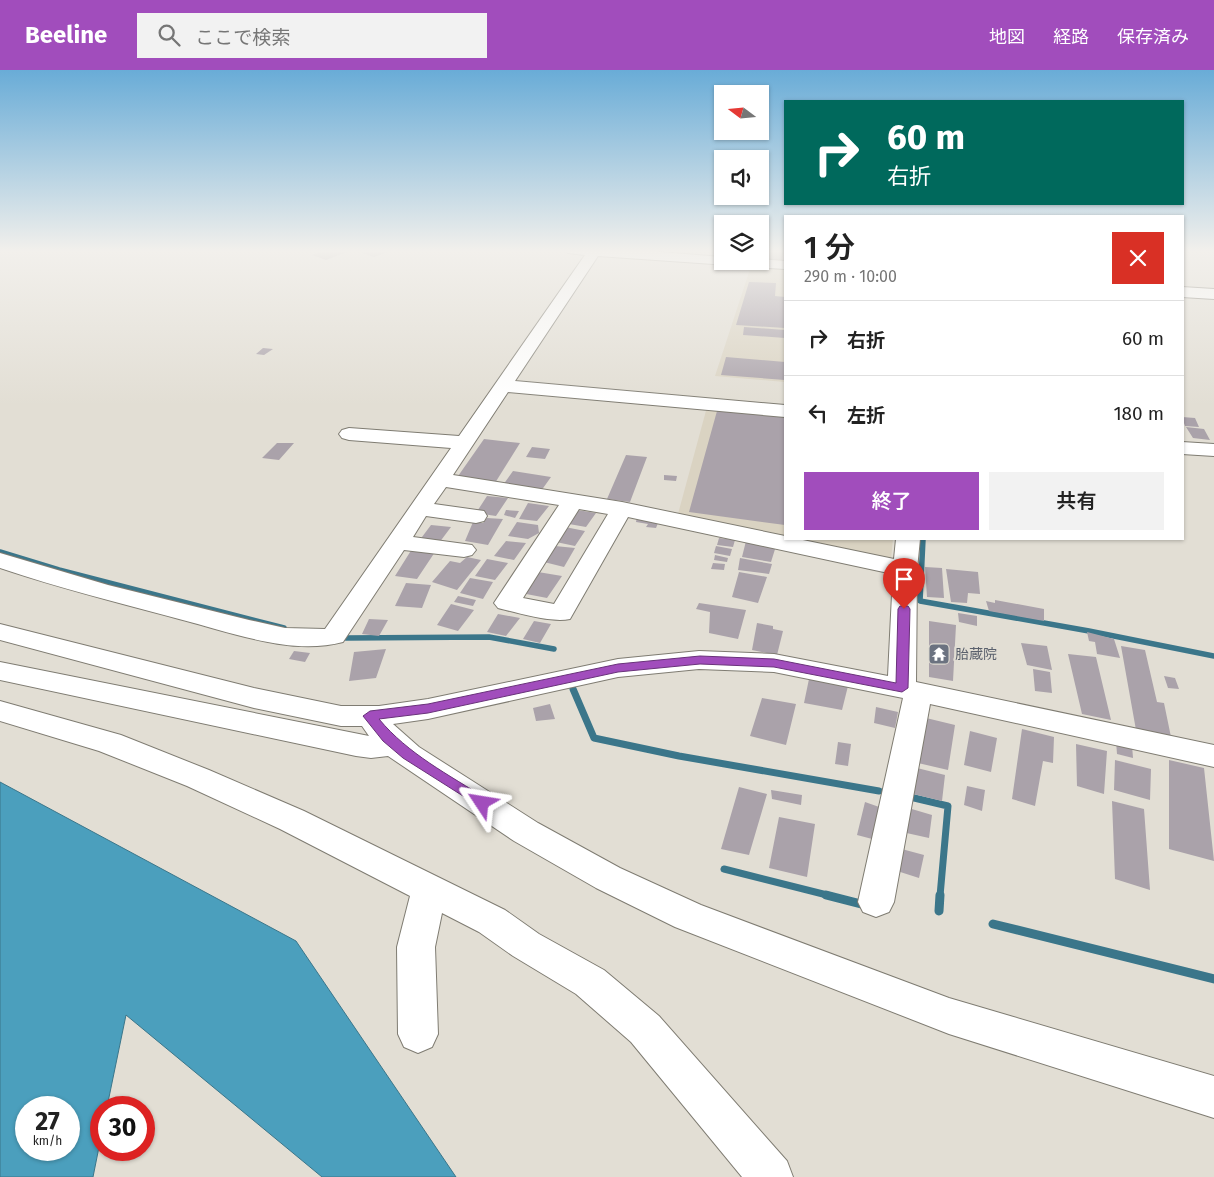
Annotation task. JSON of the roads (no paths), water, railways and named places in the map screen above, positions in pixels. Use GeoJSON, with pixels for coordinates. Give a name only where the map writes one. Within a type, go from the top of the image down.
{"type":"FeatureCollection","features":[{"type":"Feature","properties":{"kind":"street"},"geometry":{"type":"LineString","coordinates":[[0,560],[61,580],[263,632],[324,638],[334,636],[561,302]]}},
{"type":"Feature","properties":{"kind":"street"},"geometry":{"type":"LineString","coordinates":[[504,386],[784,411]]}},
{"type":"Feature","properties":{"kind":"street"},"geometry":{"type":"LineString","coordinates":[[349,434],[466,443]]}},
{"type":"Feature","properties":{"kind":"street"},"geometry":{"type":"LineString","coordinates":[[1184,448],[1214,450]]}},
{"type":"Feature","properties":{"kind":"street"},"geometry":{"type":"LineString","coordinates":[[441,480],[622,509],[796,544],[905,569]]}},
{"type":"Feature","properties":{"kind":"street"},"geometry":{"type":"LineString","coordinates":[[573,500],[507,603],[561,613],[622,509]]}},
{"type":"Feature","properties":{"kind":"street"},"geometry":{"type":"LineString","coordinates":[[420,510],[476,516]]}},
{"type":"Feature","properties":{"kind":"street"},"geometry":{"type":"LineString","coordinates":[[876,902],[910,690],[905,569],[908,540]]}},
{"type":"Feature","properties":{"kind":"street"},"geometry":{"type":"LineString","coordinates":[[398,542],[464,550]]}},
{"type":"Feature","properties":{"kind":"street"},"geometry":{"type":"LineString","coordinates":[[0,632],[308,710],[341,716],[370,716],[428,708],[618,668],[700,660],[774,663],[910,690],[1214,756]]}},
{"type":"Feature","properties":{"kind":"street"},"geometry":{"type":"LineString","coordinates":[[0,671],[371,747],[396,744]]}},
{"type":"Feature","properties":{"kind":"street"},"geometry":{"type":"LineString","coordinates":[[0,710],[110,743],[198,778],[292,820],[492,920],[526,945],[590,982],[645,1028],[771,1177]]}},
{"type":"Feature","properties":{"kind":"street"},"geometry":{"type":"LineString","coordinates":[[370,716],[378,728],[408,755],[526,832],[608,878],[688,916],[949,1016],[1214,1097]]}},
{"type":"Feature","properties":{"kind":"street"},"geometry":{"type":"LineString","coordinates":[[418,1034],[416,947],[429,890]]}},
{"type":"Feature","properties":{"kind":"water"},"geometry":{"type":"Polygon","coordinates":[[[0,782],[296,941],[456,1177],[322,1177],[126,1015],[109,1096],[90,1096],[90,1161],[96,1161],[93,1177],[0,1177],[0,782]]]}},
{"type":"Feature","properties":{"kind":"waterway"},"geometry":{"type":"LineString","coordinates":[[923,540],[920,601],[1089,631],[1214,656]]}},
{"type":"Feature","properties":{"kind":"waterway"},"geometry":{"type":"LineString","coordinates":[[0,552],[59,570],[284,628]]}},
{"type":"Feature","properties":{"kind":"waterway"},"geometry":{"type":"LineString","coordinates":[[346,638],[489,637],[554,649]]}},
{"type":"Feature","properties":{"kind":"waterway"},"geometry":{"type":"LineString","coordinates":[[573,689],[594,738],[679,756],[879,791]]}},
{"type":"Feature","properties":{"kind":"waterway"},"geometry":{"type":"LineString","coordinates":[[910,797],[948,806],[940,896]]}},
{"type":"Feature","properties":{"kind":"waterway"},"geometry":{"type":"LineString","coordinates":[[724,869],[831,896]]}},
{"type":"Feature","properties":{"kind":"waterway"},"geometry":{"type":"LineString","coordinates":[[826,895],[865,905]]}},
{"type":"Feature","properties":{"kind":"waterway"},"geometry":{"type":"LineString","coordinates":[[939,911],[940,895]]}},
{"type":"Feature","properties":{"kind":"waterway"},"geometry":{"type":"LineString","coordinates":[[993,924],[1214,979]]}},
{"type":"Feature","properties":{"kind":"place","name":"胎蔵院"},"geometry":{"type":"Point","coordinates":[939,654]}}]}
